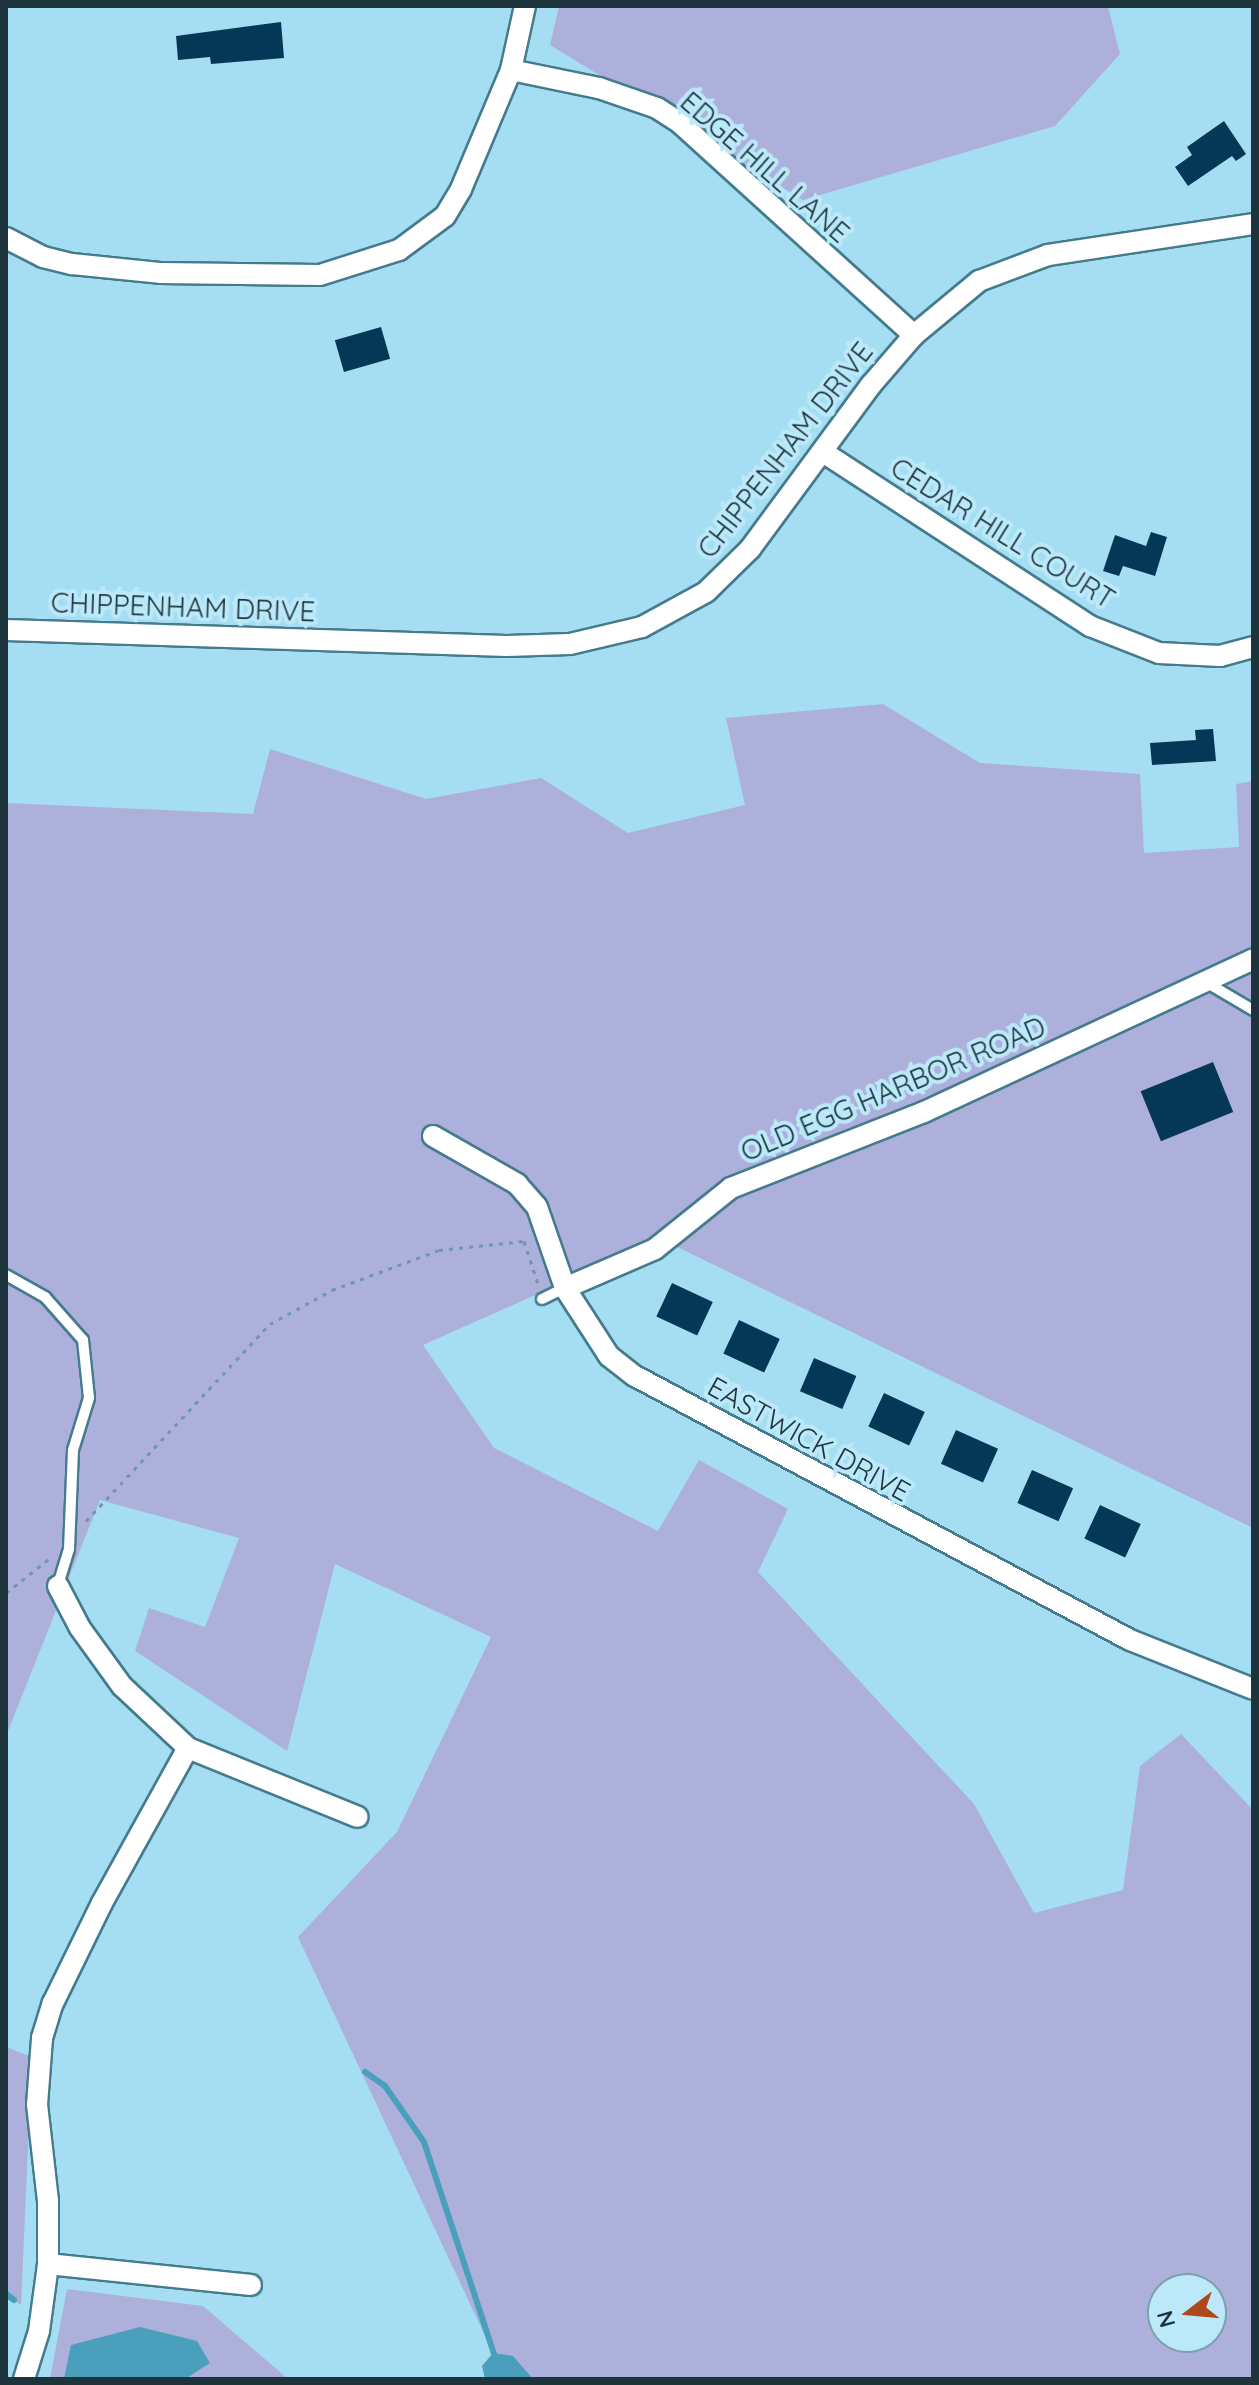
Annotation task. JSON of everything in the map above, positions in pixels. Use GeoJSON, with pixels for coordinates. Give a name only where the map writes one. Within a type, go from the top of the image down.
{"type":"FeatureCollection","features":[{"type":"Feature","properties":{"kind":"street"},"geometry":{"type":"LineString","coordinates":[[6,238],[43,257],[72,264],[160,273],[320,275],[345,270],[399,250],[445,216],[511,70],[525,6]]}},
{"type":"Feature","properties":{"kind":"street","name":"EDGE HILL LANE"},"geometry":{"type":"LineString","coordinates":[[511,70],[599,88],[668,116],[914,335]]}},
{"type":"Feature","properties":{"kind":"street","name":"CHIPPENHAM DRIVE"},"geometry":{"type":"LineString","coordinates":[[6,630],[570,644],[642,627],[706,592],[750,549],[914,335],[979,281],[1008,266],[1048,255],[1253,224]]}},
{"type":"Feature","properties":{"kind":"street","name":"CEDAR HILL COURT"},"geometry":{"type":"LineString","coordinates":[[823,452],[1090,626],[1159,653],[1207,656],[1253,647]]}},
{"type":"Feature","properties":{"kind":"street","name":"OLD EGG HARBOR ROAD"},"geometry":{"type":"LineString","coordinates":[[565,1288],[655,1249],[731,1188],[924,1112],[1253,959]]}},
{"type":"Feature","properties":{"kind":"street","name":"EASTWICK DRIVE"},"geometry":{"type":"LineString","coordinates":[[433,1136],[517,1184],[537,1207],[565,1288],[601,1346],[635,1376],[1130,1640],[1253,1689]]}},
{"type":"Feature","properties":{"kind":"street"},"geometry":{"type":"LineString","coordinates":[[58,1586],[80,1628],[122,1686],[188,1748],[358,1817]]}},
{"type":"Feature","properties":{"kind":"street"},"geometry":{"type":"LineString","coordinates":[[24,2379],[39,2331],[48,2264],[48,2201],[37,2105],[42,2038],[53,2003],[102,1903],[188,1748]]}},
{"type":"Feature","properties":{"kind":"street"},"geometry":{"type":"LineString","coordinates":[[48,2264],[251,2285]]}},
{"type":"Feature","properties":{"kind":"lane"},"geometry":{"type":"LineString","coordinates":[[1204,981],[1253,1010]]}},
{"type":"Feature","properties":{"kind":"lane"},"geometry":{"type":"LineString","coordinates":[[6,1275],[45,1297],[83,1340],[89,1398],[73,1450],[69,1538],[58,1586]]}},
{"type":"Feature","properties":{"kind":"lane"},"geometry":{"type":"LineString","coordinates":[[542,1299],[565,1288]]}},
{"type":"Feature","properties":{"kind":"path"},"geometry":{"type":"LineString","coordinates":[[6,1593],[69,1538],[270,1324],[332,1290],[439,1250],[524,1241],[542,1299]]}},
{"type":"Feature","properties":{"kind":"shaded area"},"geometry":{"type":"Polygon","coordinates":[[[559,6],[1108,6],[1120,54],[1055,126],[803,200],[550,45],[559,6]]]}},
{"type":"Feature","properties":{"kind":"shaded area"},"geometry":{"type":"Polygon","coordinates":[[[883,704],[980,763],[1140,774],[1144,853],[1239,847],[1236,784],[1253,781],[1253,1528],[661,1239],[423,1345],[494,1448],[658,1531],[699,1460],[788,1509],[758,1572],[974,1804],[1034,1913],[1123,1890],[1140,1766],[1181,1734],[1253,1810],[1253,2379],[518,2379],[493,2353],[298,1937],[397,1832],[491,1637],[335,1564],[287,1751],[135,1651],[149,1608],[205,1627],[239,1538],[100,1500],[6,1736],[6,803],[253,814],[270,749],[426,799],[541,778],[628,833],[745,805],[726,718],[883,704]]]}},
{"type":"Feature","properties":{"kind":"shaded area"},"geometry":{"type":"Polygon","coordinates":[[[6,2047],[32,2057],[21,2305],[6,2296],[6,2047]]]}},
{"type":"Feature","properties":{"kind":"shaded area"},"geometry":{"type":"Polygon","coordinates":[[[67,2289],[203,2306],[288,2379],[50,2379],[67,2289]]]}},
{"type":"Feature","properties":{"kind":"shaded area"},"geometry":{"type":"Polygon","coordinates":[[[140,2327],[197,2341],[210,2363],[185,2379],[64,2379],[71,2345],[140,2327]]]}},
{"type":"Feature","properties":{"kind":"shaded area"},"geometry":{"type":"Polygon","coordinates":[[[493,2353],[513,2356],[533,2379],[485,2379],[482,2366],[493,2353]]]}},
{"type":"Feature","properties":{"kind":"building"},"geometry":{"type":"Polygon","coordinates":[[[281,22],[284,58],[211,64],[210,57],[178,60],[176,36],[281,22]]]}},
{"type":"Feature","properties":{"kind":"building"},"geometry":{"type":"Polygon","coordinates":[[[1224,121],[1246,154],[1236,161],[1232,156],[1188,186],[1175,167],[1192,155],[1187,147],[1224,121]]]}},
{"type":"Feature","properties":{"kind":"building"},"geometry":{"type":"Polygon","coordinates":[[[381,327],[390,359],[344,372],[335,340],[381,327]]]}},
{"type":"Feature","properties":{"kind":"building"},"geometry":{"type":"Polygon","coordinates":[[[1151,532],[1167,537],[1155,576],[1123,566],[1119,576],[1103,571],[1115,535],[1146,546],[1151,532]]]}},
{"type":"Feature","properties":{"kind":"building"},"geometry":{"type":"Polygon","coordinates":[[[1213,729],[1216,761],[1152,765],[1150,743],[1196,740],[1195,730],[1213,729]]]}},
{"type":"Feature","properties":{"kind":"building"},"geometry":{"type":"Polygon","coordinates":[[[1213,1062],[1233,1112],[1161,1141],[1141,1091],[1213,1062]]]}},
{"type":"Feature","properties":{"kind":"building"},"geometry":{"type":"Polygon","coordinates":[[[672,1283],[713,1302],[697,1336],[656,1317],[672,1283]]]}},
{"type":"Feature","properties":{"kind":"building"},"geometry":{"type":"Polygon","coordinates":[[[739,1320],[780,1339],[764,1373],[723,1354],[739,1320]]]}},
{"type":"Feature","properties":{"kind":"building"},"geometry":{"type":"Polygon","coordinates":[[[814,1358],[856,1376],[842,1409],[800,1391],[814,1358]]]}},
{"type":"Feature","properties":{"kind":"building"},"geometry":{"type":"Polygon","coordinates":[[[884,1393],[925,1412],[909,1446],[868,1427],[884,1393]]]}},
{"type":"Feature","properties":{"kind":"building"},"geometry":{"type":"Polygon","coordinates":[[[956,1430],[998,1449],[983,1483],[941,1464],[956,1430]]]}},
{"type":"Feature","properties":{"kind":"building"},"geometry":{"type":"Polygon","coordinates":[[[1032,1470],[1073,1488],[1058,1521],[1017,1503],[1032,1470]]]}},
{"type":"Feature","properties":{"kind":"building"},"geometry":{"type":"Polygon","coordinates":[[[1100,1505],[1141,1524],[1125,1558],[1084,1539],[1100,1505]]]}},
{"type":"Feature","properties":{"kind":"waterway"},"geometry":{"type":"LineString","coordinates":[[365,2072],[385,2086],[424,2142],[495,2357]]}},
{"type":"Feature","properties":{"kind":"waterway"},"geometry":{"type":"LineString","coordinates":[[6,2294],[14,2300]]}}]}
